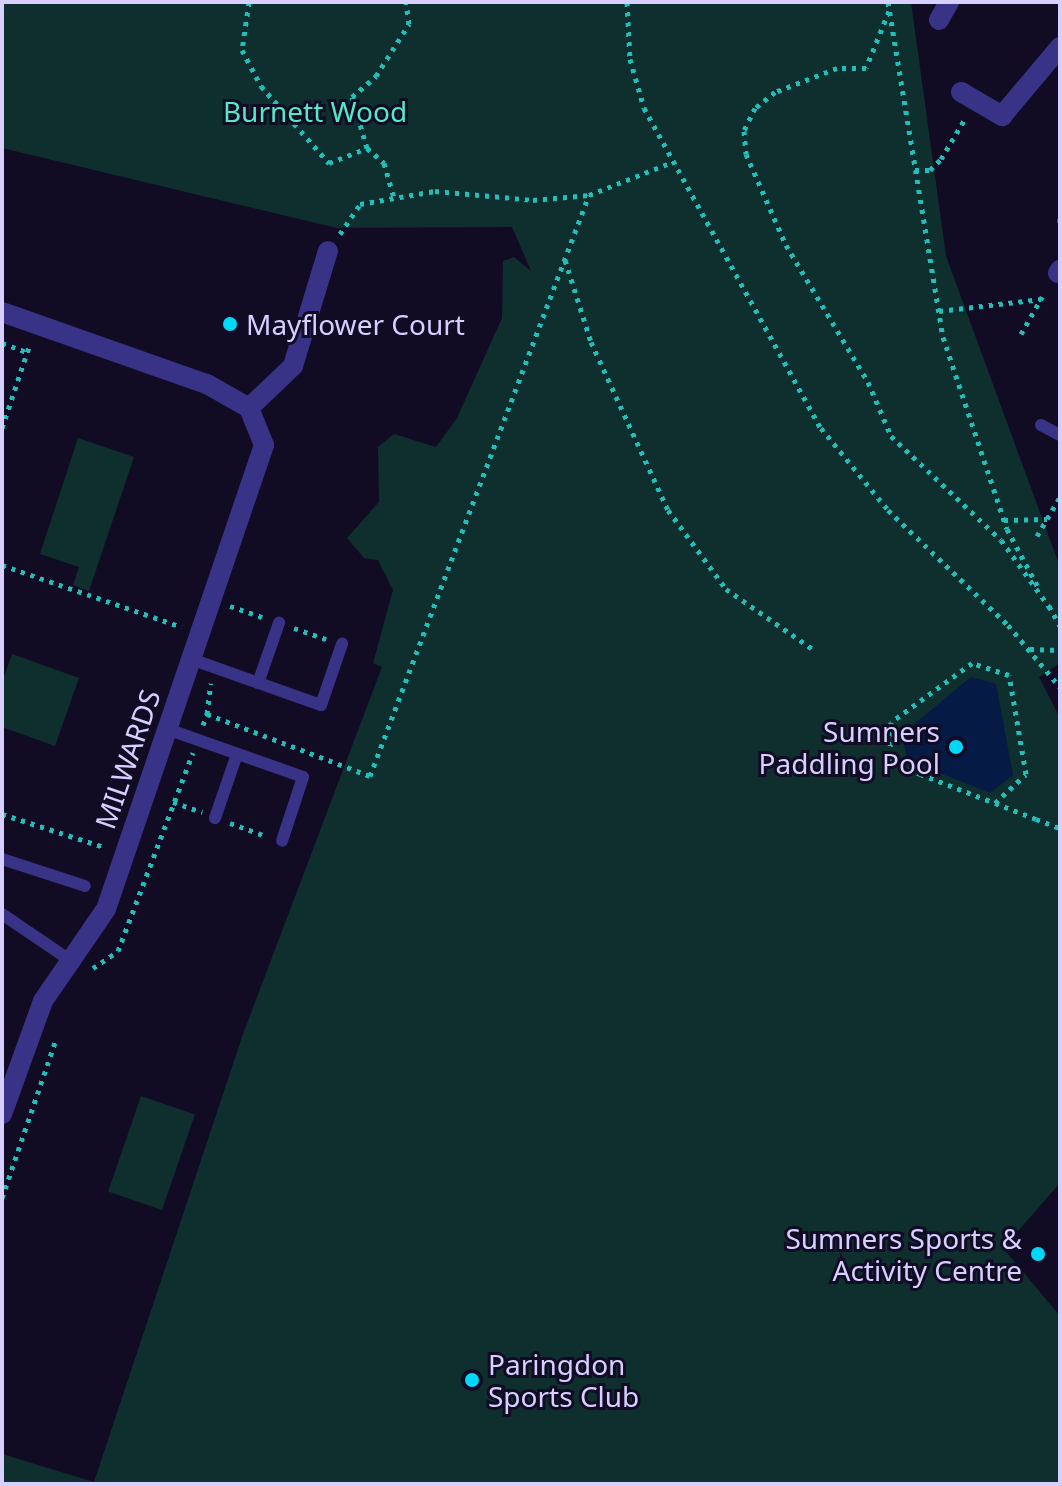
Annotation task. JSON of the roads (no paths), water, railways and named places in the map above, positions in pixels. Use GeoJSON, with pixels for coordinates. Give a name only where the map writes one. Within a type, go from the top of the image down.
{"type":"FeatureCollection","features":[{"type":"Feature","properties":{"kind":"street"},"geometry":{"type":"LineString","coordinates":[[969,96],[1002,116],[1060,47]]}},
{"type":"Feature","properties":{"kind":"street"},"geometry":{"type":"LineString","coordinates":[[2,312],[207,384],[249,408],[293,366],[328,251]]}},
{"type":"Feature","properties":{"kind":"street","name":"MILWARDS"},"geometry":{"type":"LineString","coordinates":[[2,1114],[43,1001],[100,925],[125,854],[264,445],[249,408]]}},
{"type":"Feature","properties":{"kind":"lane"},"geometry":{"type":"LineString","coordinates":[[1041,425],[1060,435]]}},
{"type":"Feature","properties":{"kind":"lane"},"geometry":{"type":"LineString","coordinates":[[258,683],[279,623]]}},
{"type":"Feature","properties":{"kind":"lane"},"geometry":{"type":"LineString","coordinates":[[191,659],[321,705],[342,644]]}},
{"type":"Feature","properties":{"kind":"lane"},"geometry":{"type":"LineString","coordinates":[[167,729],[303,777],[282,841]]}},
{"type":"Feature","properties":{"kind":"lane"},"geometry":{"type":"LineString","coordinates":[[215,818],[237,754]]}},
{"type":"Feature","properties":{"kind":"lane"},"geometry":{"type":"LineString","coordinates":[[2,859],[85,886]]}},
{"type":"Feature","properties":{"kind":"lane"},"geometry":{"type":"LineString","coordinates":[[2,914],[74,963]]}},
{"type":"Feature","properties":{"kind":"water","name":"Sumners Paddling Pool"},"geometry":{"type":"Polygon","coordinates":[[[971,677],[996,684],[1013,775],[990,793],[907,760],[902,734],[971,677]]]}},
{"type":"Feature","properties":{"kind":"place","name":"Mayflower Court"},"geometry":{"type":"Point","coordinates":[230,324]}},
{"type":"Feature","properties":{"kind":"place","name":"Sumners Paddling Pool"},"geometry":{"type":"Point","coordinates":[956,747]}},
{"type":"Feature","properties":{"kind":"place","name":"Sumners Sports & Activity Centre"},"geometry":{"type":"Point","coordinates":[1038,1254]}},
{"type":"Feature","properties":{"kind":"place","name":"Paringdon Sports Club"},"geometry":{"type":"Point","coordinates":[472,1380]}},
{"type":"Feature","properties":{"kind":"park label","name":"Burnett Wood"},"geometry":{"type":"Point","coordinates":[315,111]}}]}
